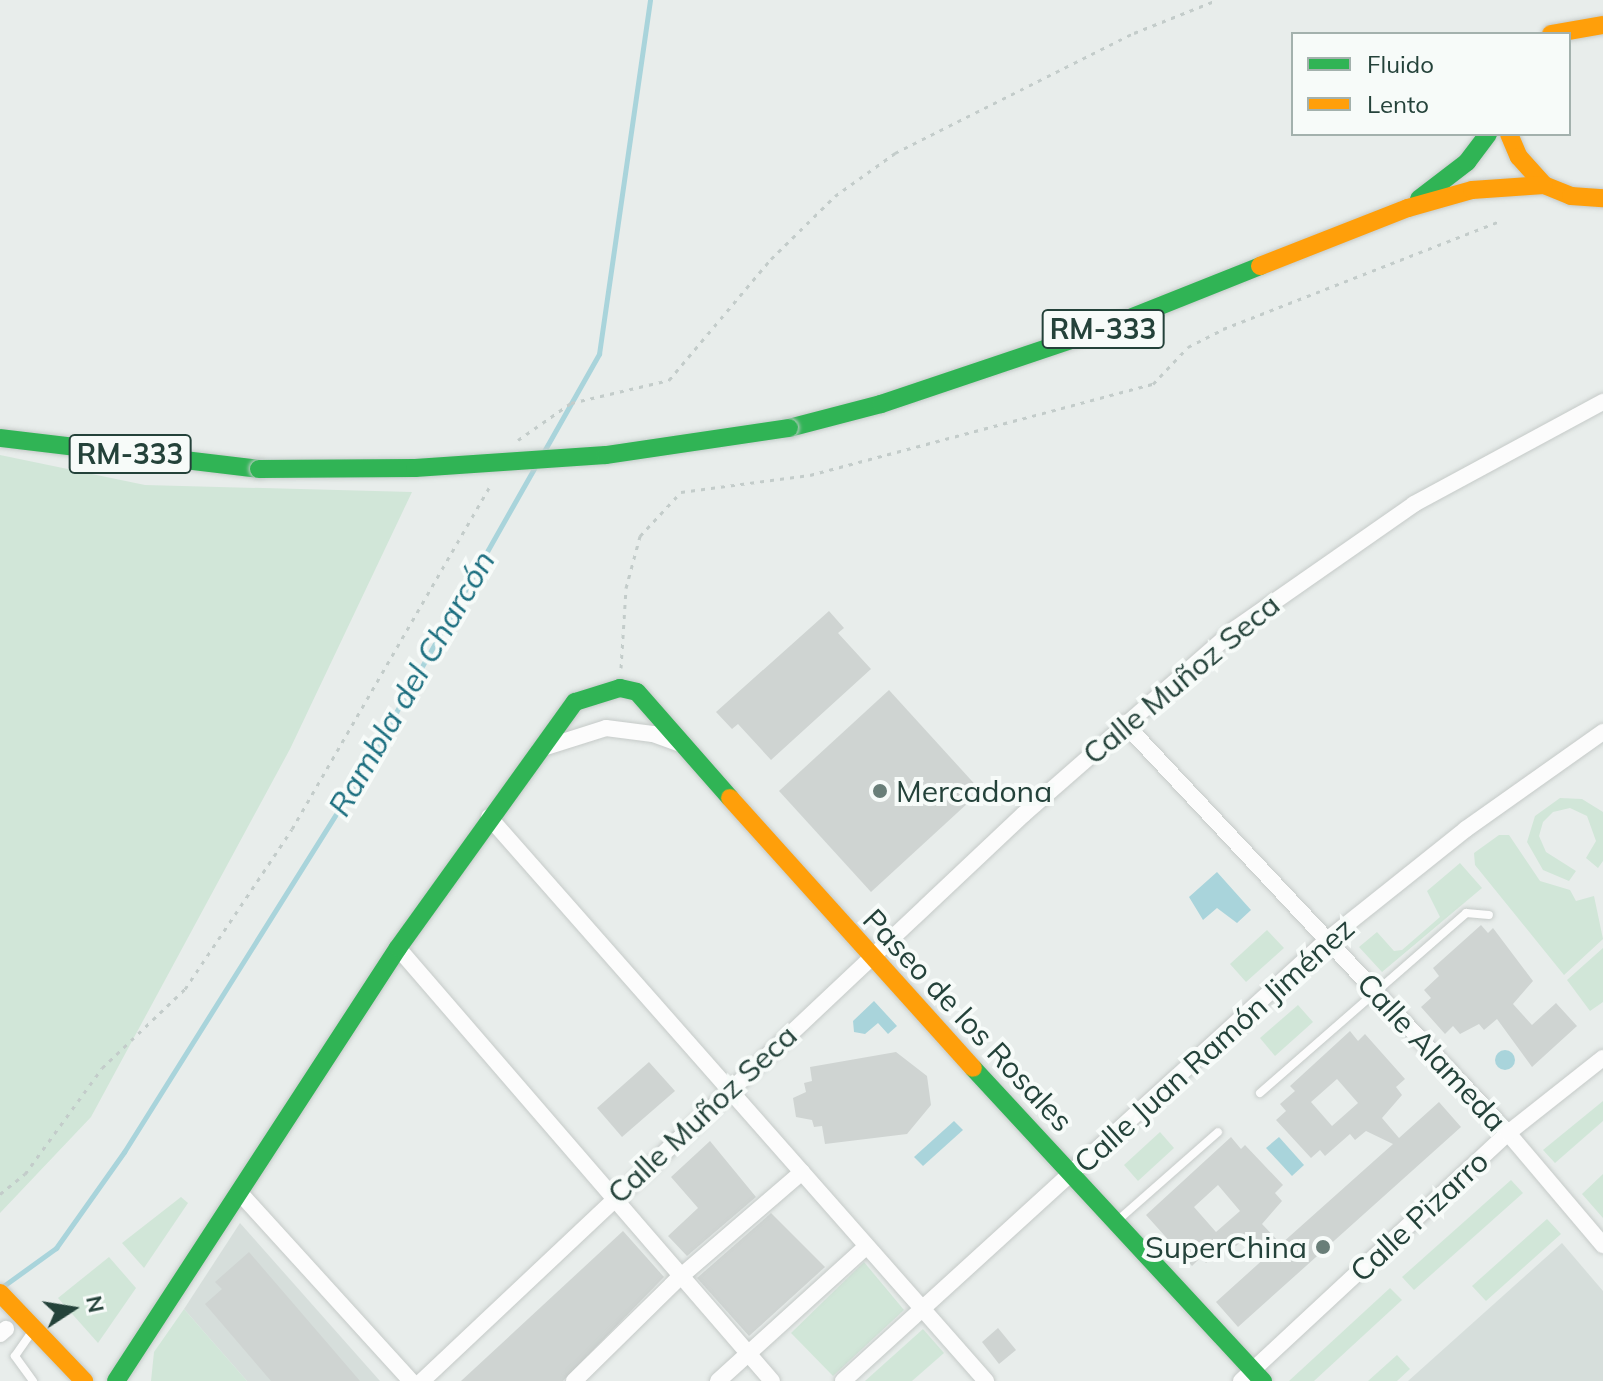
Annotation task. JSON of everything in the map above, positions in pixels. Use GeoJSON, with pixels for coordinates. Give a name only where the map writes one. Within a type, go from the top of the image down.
{"type":"FeatureCollection","features":[{"type":"Feature","properties":{"kind":"main road"},"geometry":{"type":"LineString","coordinates":[[1563,32],[1603,25]]}},
{"type":"Feature","properties":{"kind":"main road","name":"RM-333"},"geometry":{"type":"LineString","coordinates":[[1408,208],[1467,162],[1486,136]]}},
{"type":"Feature","properties":{"kind":"main road"},"geometry":{"type":"LineString","coordinates":[[1510,136],[1526,168],[1544,185]]}},
{"type":"Feature","properties":{"kind":"main road","name":"RM-333"},"geometry":{"type":"LineString","coordinates":[[0,438],[259,469],[415,468],[606,455],[789,428],[1053,348],[1408,208],[1472,190],[1544,185],[1571,196],[1603,198]]}},
{"type":"Feature","properties":{"kind":"main road"},"geometry":{"type":"LineString","coordinates":[[116,1381],[398,948],[539,749],[575,702],[628,690]]}},
{"type":"Feature","properties":{"kind":"main road","name":"Paseo de los Rosales"},"geometry":{"type":"LineString","coordinates":[[628,690],[681,744],[871,958],[1118,1221],[1252,1377]]}},
{"type":"Feature","properties":{"kind":"main road"},"geometry":{"type":"LineString","coordinates":[[0,1293],[84,1381]]}},
{"type":"Feature","properties":{"kind":"street","name":"Calle Muñoz Seca"},"geometry":{"type":"LineString","coordinates":[[422,1381],[614,1195],[1124,723],[1235,629],[1331,558],[1414,504],[1603,402]]}},
{"type":"Feature","properties":{"kind":"street","name":"Calle Alameda"},"geometry":{"type":"LineString","coordinates":[[1124,723],[1508,1133],[1603,1245]]}},
{"type":"Feature","properties":{"kind":"street"},"geometry":{"type":"LineString","coordinates":[[539,749],[606,728],[653,734],[681,744]]}},
{"type":"Feature","properties":{"kind":"street","name":"Calle Juan Ramón Jiménez"},"geometry":{"type":"LineString","coordinates":[[843,1381],[1327,940],[1466,829],[1603,732]]}},
{"type":"Feature","properties":{"kind":"street"},"geometry":{"type":"LineString","coordinates":[[489,817],[986,1381]]}},
{"type":"Feature","properties":{"kind":"street"},"geometry":{"type":"LineString","coordinates":[[398,948],[772,1381]]}},
{"type":"Feature","properties":{"kind":"street","name":"Calle Pizarro"},"geometry":{"type":"LineString","coordinates":[[1252,1377],[1508,1133],[1603,1058]]}},
{"type":"Feature","properties":{"kind":"street"},"geometry":{"type":"LineString","coordinates":[[574,1381],[680,1277],[802,1172]]}},
{"type":"Feature","properties":{"kind":"street"},"geometry":{"type":"LineString","coordinates":[[239,1192],[411,1381]]}},
{"type":"Feature","properties":{"kind":"street"},"geometry":{"type":"LineString","coordinates":[[718,1381],[866,1247]]}},
{"type":"Feature","properties":{"kind":"lane"},"geometry":{"type":"LineString","coordinates":[[1260,1093],[1466,913],[1489,915]]}},
{"type":"Feature","properties":{"kind":"lane"},"geometry":{"type":"LineString","coordinates":[[1118,1221],[1218,1132]]}},
{"type":"Feature","properties":{"kind":"lane"},"geometry":{"type":"LineString","coordinates":[[33,1381],[15,1356],[34,1329]]}},
{"type":"Feature","properties":{"kind":"path"},"geometry":{"type":"LineString","coordinates":[[513,448],[521,434],[571,403],[669,380],[771,259],[835,196],[895,153],[1134,33],[1217,0]]}},
{"type":"Feature","properties":{"kind":"path"},"geometry":{"type":"LineString","coordinates":[[628,690],[626,588],[640,536],[681,492],[810,475],[1153,384],[1188,347],[1223,329],[1500,221]]}},
{"type":"Feature","properties":{"kind":"path"},"geometry":{"type":"LineString","coordinates":[[0,1194],[25,1174],[102,1068],[185,989],[292,829],[497,475]]}},
{"type":"Feature","properties":{"kind":"shaded area"},"geometry":{"type":"Polygon","coordinates":[[[240,1223],[380,1381],[247,1381],[184,1309],[240,1223]]]}},
{"type":"Feature","properties":{"kind":"shaded area"},"geometry":{"type":"Polygon","coordinates":[[[1562,1243],[1603,1291],[1603,1381],[1408,1381],[1562,1243]]]}},
{"type":"Feature","properties":{"kind":"green space"},"geometry":{"type":"Polygon","coordinates":[[[0,455],[145,485],[412,492],[290,749],[91,1117],[0,1213],[0,455]]]}},
{"type":"Feature","properties":{"kind":"green space"},"geometry":{"type":"Polygon","coordinates":[[[1560,798],[1582,799],[1603,812],[1603,861],[1598,868],[1586,858],[1596,841],[1587,816],[1570,808],[1553,812],[1543,822],[1539,836],[1546,852],[1576,871],[1569,881],[1543,870],[1527,842],[1535,816],[1560,798]]]}},
{"type":"Feature","properties":{"kind":"green space"},"geometry":{"type":"Polygon","coordinates":[[[1499,835],[1509,835],[1540,881],[1570,890],[1576,901],[1594,896],[1603,939],[1564,975],[1475,865],[1474,853],[1499,835]]]}},
{"type":"Feature","properties":{"kind":"green space"},"geometry":{"type":"Polygon","coordinates":[[[1460,863],[1482,888],[1382,972],[1359,947],[1377,932],[1394,951],[1402,950],[1440,917],[1427,891],[1460,863]]]}},
{"type":"Feature","properties":{"kind":"green space"},"geometry":{"type":"Polygon","coordinates":[[[1267,930],[1284,948],[1246,982],[1230,964],[1267,930]]]}},
{"type":"Feature","properties":{"kind":"green space"},"geometry":{"type":"Polygon","coordinates":[[[1603,948],[1603,1002],[1590,1011],[1567,980],[1603,948]]]}},
{"type":"Feature","properties":{"kind":"green space"},"geometry":{"type":"Polygon","coordinates":[[[1298,1005],[1313,1022],[1275,1056],[1260,1038],[1298,1005]]]}},
{"type":"Feature","properties":{"kind":"green space"},"geometry":{"type":"Polygon","coordinates":[[[1603,1101],[1603,1121],[1555,1163],[1543,1150],[1603,1101]]]}},
{"type":"Feature","properties":{"kind":"green space"},"geometry":{"type":"Polygon","coordinates":[[[1160,1132],[1174,1148],[1138,1181],[1124,1165],[1160,1132]]]}},
{"type":"Feature","properties":{"kind":"green space"},"geometry":{"type":"Polygon","coordinates":[[[1603,1174],[1603,1218],[1582,1194],[1603,1174]]]}},
{"type":"Feature","properties":{"kind":"green space"},"geometry":{"type":"Polygon","coordinates":[[[1511,1180],[1523,1193],[1414,1290],[1402,1277],[1511,1180]]]}},
{"type":"Feature","properties":{"kind":"green space"},"geometry":{"type":"Polygon","coordinates":[[[181,1197],[188,1203],[144,1268],[122,1243],[181,1197]]]}},
{"type":"Feature","properties":{"kind":"green space"},"geometry":{"type":"Polygon","coordinates":[[[1547,1219],[1561,1234],[1486,1301],[1472,1286],[1547,1219]]]}},
{"type":"Feature","properties":{"kind":"green space"},"geometry":{"type":"Polygon","coordinates":[[[109,1257],[136,1288],[98,1343],[58,1298],[109,1257]]]}},
{"type":"Feature","properties":{"kind":"green space"},"geometry":{"type":"Polygon","coordinates":[[[864,1262],[904,1310],[833,1376],[791,1333],[864,1262]]]}},
{"type":"Feature","properties":{"kind":"green space"},"geometry":{"type":"Polygon","coordinates":[[[1390,1288],[1402,1300],[1314,1381],[1289,1381],[1390,1288]]]}},
{"type":"Feature","properties":{"kind":"green space"},"geometry":{"type":"Polygon","coordinates":[[[184,1309],[247,1381],[151,1381],[154,1352],[184,1309]]]}},
{"type":"Feature","properties":{"kind":"green space"},"geometry":{"type":"Polygon","coordinates":[[[923,1329],[944,1353],[912,1381],[865,1381],[923,1329]]]}},
{"type":"Feature","properties":{"kind":"green space"},"geometry":{"type":"Polygon","coordinates":[[[1397,1355],[1410,1369],[1397,1381],[1368,1381],[1397,1355]]]}},
{"type":"Feature","properties":{"kind":"water"},"geometry":{"type":"Polygon","coordinates":[[[1217,872],[1251,910],[1237,923],[1217,908],[1203,920],[1189,897],[1217,872]]]}},
{"type":"Feature","properties":{"kind":"water"},"geometry":{"type":"Polygon","coordinates":[[[874,1001],[897,1026],[888,1034],[878,1023],[865,1034],[854,1032],[853,1021],[874,1001]]]}},
{"type":"Feature","properties":{"kind":"water"},"geometry":{"type":"Polygon","coordinates":[[[1501,1050],[1509,1050],[1515,1060],[1509,1070],[1501,1070],[1495,1064],[1495,1056],[1501,1050]]]}},
{"type":"Feature","properties":{"kind":"water"},"geometry":{"type":"Polygon","coordinates":[[[954,1121],[963,1130],[923,1166],[914,1157],[954,1121]]]}},
{"type":"Feature","properties":{"kind":"water"},"geometry":{"type":"Polygon","coordinates":[[[1279,1137],[1304,1165],[1292,1176],[1266,1148],[1279,1137]]]}},
{"type":"Feature","properties":{"kind":"building"},"geometry":{"type":"Polygon","coordinates":[[[829,611],[844,628],[838,633],[871,669],[771,760],[738,724],[732,729],[716,712],[829,611]]]}},
{"type":"Feature","properties":{"kind":"building","name":"Mercadona"},"geometry":{"type":"Polygon","coordinates":[[[889,690],[981,791],[871,892],[779,791],[889,690]]]}},
{"type":"Feature","properties":{"kind":"building"},"geometry":{"type":"Polygon","coordinates":[[[1481,925],[1488,933],[1493,928],[1533,981],[1513,1004],[1532,1025],[1556,1003],[1577,1026],[1532,1067],[1497,1019],[1484,1030],[1479,1024],[1460,1034],[1453,1026],[1445,1034],[1421,1007],[1431,998],[1424,990],[1439,976],[1433,968],[1481,925]]]}},
{"type":"Feature","properties":{"kind":"building"},"geometry":{"type":"Polygon","coordinates":[[[1350,1031],[1358,1041],[1365,1034],[1405,1079],[1396,1087],[1402,1095],[1382,1118],[1399,1138],[1439,1102],[1461,1127],[1238,1327],[1216,1302],[1267,1256],[1249,1235],[1236,1246],[1231,1241],[1206,1263],[1201,1257],[1192,1266],[1146,1215],[1231,1137],[1241,1149],[1245,1145],[1283,1185],[1275,1193],[1282,1201],[1262,1224],[1281,1244],[1393,1144],[1366,1131],[1355,1140],[1350,1134],[1325,1156],[1320,1150],[1311,1158],[1276,1120],[1286,1111],[1280,1104],[1295,1091],[1290,1086],[1350,1031]],[[1337,1079],[1311,1102],[1332,1126],[1358,1103],[1337,1079]],[[1218,1185],[1194,1207],[1216,1232],[1240,1211],[1218,1185]]]}},
{"type":"Feature","properties":{"kind":"building"},"geometry":{"type":"Polygon","coordinates":[[[896,1052],[927,1076],[931,1105],[907,1134],[825,1144],[822,1126],[814,1127],[812,1120],[796,1117],[793,1098],[806,1092],[804,1083],[812,1081],[810,1067],[896,1052]]]}},
{"type":"Feature","properties":{"kind":"building"},"geometry":{"type":"Polygon","coordinates":[[[649,1062],[675,1091],[622,1137],[597,1108],[649,1062]]]}},
{"type":"Feature","properties":{"kind":"building"},"geometry":{"type":"Polygon","coordinates":[[[710,1141],[756,1197],[687,1256],[668,1236],[698,1208],[671,1177],[710,1141]]]}},
{"type":"Feature","properties":{"kind":"building"},"geometry":{"type":"Polygon","coordinates":[[[771,1213],[825,1267],[749,1336],[697,1278],[771,1213]]]}},
{"type":"Feature","properties":{"kind":"building"},"geometry":{"type":"Polygon","coordinates":[[[623,1231],[664,1277],[563,1381],[461,1381],[623,1231]]]}},
{"type":"Feature","properties":{"kind":"building"},"geometry":{"type":"Polygon","coordinates":[[[249,1252],[360,1381],[271,1381],[205,1304],[222,1289],[215,1282],[249,1252]]]}},
{"type":"Feature","properties":{"kind":"building"},"geometry":{"type":"Polygon","coordinates":[[[998,1328],[1016,1350],[999,1364],[982,1342],[998,1328]]]}},
{"type":"Feature","properties":{"kind":"waterway","name":"Rambla del Charcón"},"geometry":{"type":"LineString","coordinates":[[543,453],[599,354],[650,0]]}},
{"type":"Feature","properties":{"kind":"waterway","name":"Rambla del Charcón"},"geometry":{"type":"LineString","coordinates":[[2,1287],[56,1248],[124,1152],[360,776],[534,468]]}},
{"type":"Feature","properties":{"kind":"traffic: fast"},"geometry":{"type":"LineString","coordinates":[[1419,199],[1467,162],[1486,136]]}},
{"type":"Feature","properties":{"kind":"traffic: fast"},"geometry":{"type":"LineString","coordinates":[[789,428],[881,404],[1092,333],[1260,266]]}},
{"type":"Feature","properties":{"kind":"traffic: fast"},"geometry":{"type":"LineString","coordinates":[[259,469],[415,468],[606,455],[789,428]]}},
{"type":"Feature","properties":{"kind":"traffic: fast"},"geometry":{"type":"LineString","coordinates":[[0,438],[259,469]]}},
{"type":"Feature","properties":{"kind":"traffic: fast"},"geometry":{"type":"LineString","coordinates":[[116,1381],[398,948],[575,702],[620,688],[637,692],[730,798]]}},
{"type":"Feature","properties":{"kind":"traffic: fast"},"geometry":{"type":"LineString","coordinates":[[973,1068],[1263,1381]]}},
{"type":"Feature","properties":{"kind":"traffic: slow"},"geometry":{"type":"LineString","coordinates":[[1563,32],[1603,25]]}},
{"type":"Feature","properties":{"kind":"traffic: slow"},"geometry":{"type":"LineString","coordinates":[[1510,136],[1519,157],[1544,185],[1571,196],[1603,198]]}},
{"type":"Feature","properties":{"kind":"traffic: slow"},"geometry":{"type":"LineString","coordinates":[[1260,266],[1408,208],[1472,190],[1544,185]]}},
{"type":"Feature","properties":{"kind":"traffic: slow"},"geometry":{"type":"LineString","coordinates":[[730,798],[973,1068]]}},
{"type":"Feature","properties":{"kind":"traffic: slow"},"geometry":{"type":"LineString","coordinates":[[0,1293],[84,1381]]}},
{"type":"Feature","properties":{"kind":"place","name":"Mercadona"},"geometry":{"type":"Point","coordinates":[880,791]}},
{"type":"Feature","properties":{"kind":"place","name":"SuperChina"},"geometry":{"type":"Point","coordinates":[1323,1247]}}]}
